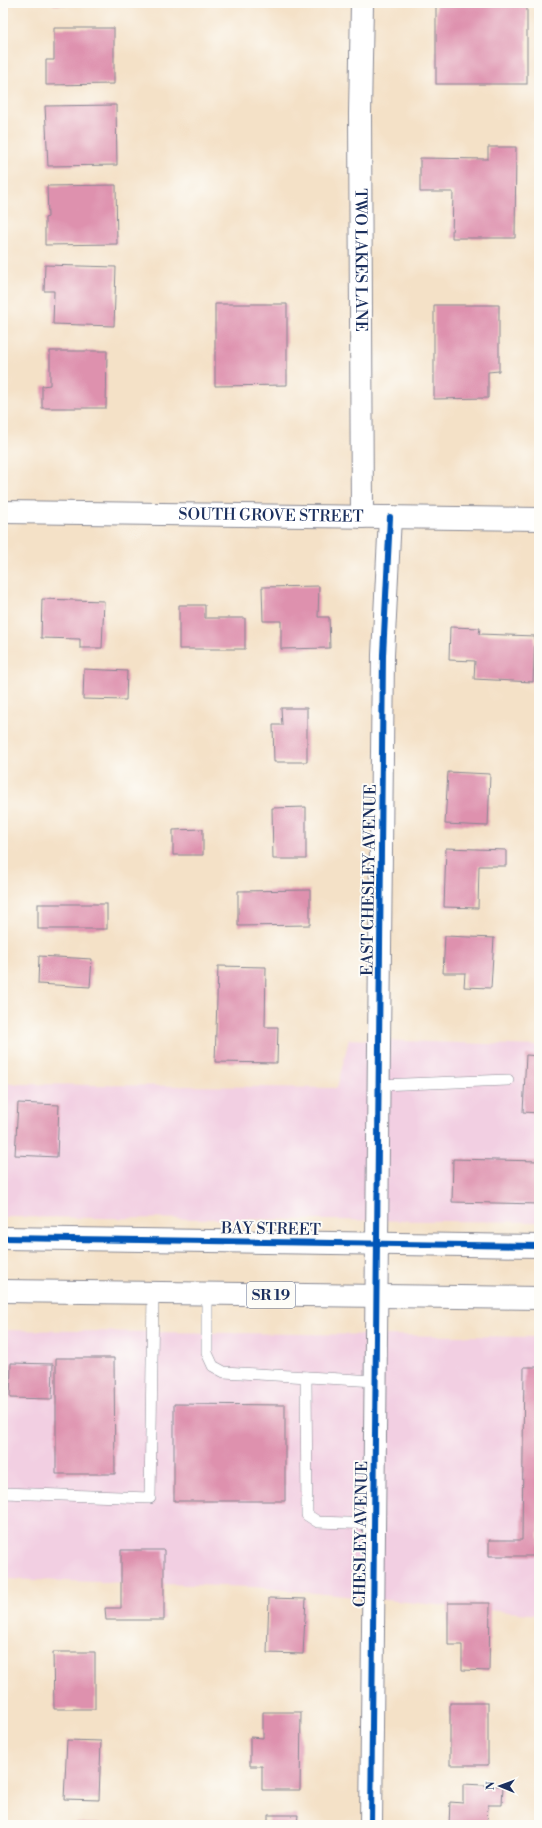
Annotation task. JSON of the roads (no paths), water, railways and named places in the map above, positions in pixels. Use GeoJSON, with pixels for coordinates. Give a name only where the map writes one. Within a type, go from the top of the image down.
{"type":"FeatureCollection","features":[{"type":"Feature","properties":{"kind":"street","name":"TWO LAKES LANE"},"geometry":{"type":"LineString","coordinates":[[362,3],[360,122],[362,517]]}},
{"type":"Feature","properties":{"kind":"street","name":"SOUTH GROVE STREET"},"geometry":{"type":"LineString","coordinates":[[3,512],[539,520]]}},
{"type":"Feature","properties":{"kind":"street","name":"EAST CHESLEY AVENUE"},"geometry":{"type":"LineString","coordinates":[[376,1243],[383,655],[390,517]]}},
{"type":"Feature","properties":{"kind":"street","name":"BAY STREET"},"geometry":{"type":"LineString","coordinates":[[3,1238],[539,1246]]}},
{"type":"Feature","properties":{"kind":"street","name":"CHESLEY AVENUE"},"geometry":{"type":"LineString","coordinates":[[372,1825],[376,1243]]}},
{"type":"Feature","properties":{"kind":"street","name":"SR 19"},"geometry":{"type":"LineString","coordinates":[[3,1291],[539,1298]]}},
{"type":"Feature","properties":{"kind":"lane"},"geometry":{"type":"LineString","coordinates":[[379,1085],[508,1080]]}},
{"type":"Feature","properties":{"kind":"lane"},"geometry":{"type":"LineString","coordinates":[[3,1493],[150,1498],[153,1293]]}},
{"type":"Feature","properties":{"kind":"lane"},"geometry":{"type":"LineString","coordinates":[[207,1294],[207,1353],[213,1366],[224,1372],[375,1381]]}},
{"type":"Feature","properties":{"kind":"lane"},"geometry":{"type":"LineString","coordinates":[[306,1377],[308,1515],[318,1522],[374,1524]]}}]}
